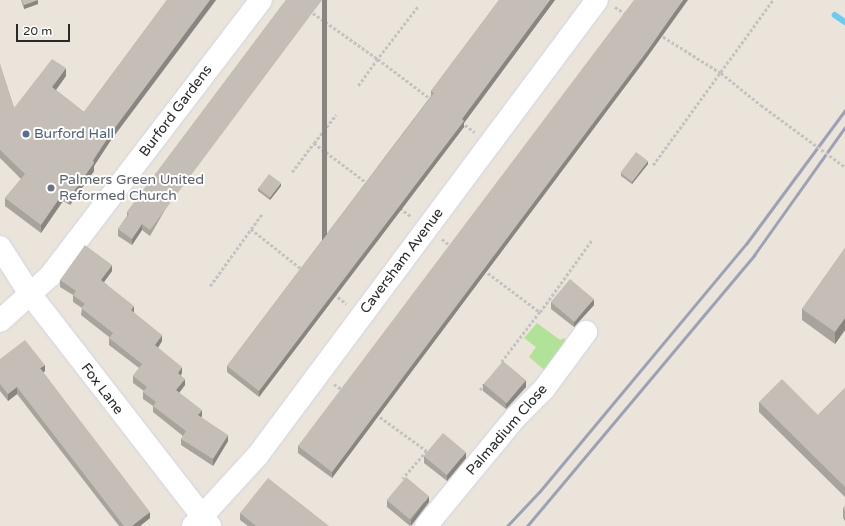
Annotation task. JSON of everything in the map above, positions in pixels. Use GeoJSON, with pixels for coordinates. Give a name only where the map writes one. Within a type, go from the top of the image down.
{"type":"FeatureCollection","features":[{"type":"Feature","properties":{"kind":"street","name":"Burford Gardens"},"geometry":{"type":"LineString","coordinates":[[0,321],[50,276],[261,0]]}},
{"type":"Feature","properties":{"kind":"street","name":"Caversham Avenue"},"geometry":{"type":"LineString","coordinates":[[202,523],[258,455],[490,143],[604,2]]}},
{"type":"Feature","properties":{"kind":"street","name":"Fox Lane"},"geometry":{"type":"LineString","coordinates":[[0,247],[30,294],[202,523]]}},
{"type":"Feature","properties":{"kind":"street","name":"Palmadium Close"},"geometry":{"type":"LineString","coordinates":[[426,526],[511,423],[544,389],[586,332]]}},
{"type":"Feature","properties":{"kind":"path"},"geometry":{"type":"LineString","coordinates":[[653,165],[773,0]]}},
{"type":"Feature","properties":{"kind":"path"},"geometry":{"type":"LineString","coordinates":[[604,2],[630,16]]}},
{"type":"Feature","properties":{"kind":"path"},"geometry":{"type":"LineString","coordinates":[[358,87],[418,7]]}},
{"type":"Feature","properties":{"kind":"path"},"geometry":{"type":"LineString","coordinates":[[307,9],[434,101]]}},
{"type":"Feature","properties":{"kind":"path"},"geometry":{"type":"LineString","coordinates":[[656,32],[720,73],[845,167]]}},
{"type":"Feature","properties":{"kind":"path"},"geometry":{"type":"LineString","coordinates":[[292,172],[336,115]]}},
{"type":"Feature","properties":{"kind":"path"},"geometry":{"type":"LineString","coordinates":[[459,120],[490,143]]}},
{"type":"Feature","properties":{"kind":"path"},"geometry":{"type":"LineString","coordinates":[[314,143],[370,186]]}},
{"type":"Feature","properties":{"kind":"path"},"geometry":{"type":"LineString","coordinates":[[395,205],[458,252]]}},
{"type":"Feature","properties":{"kind":"path"},"geometry":{"type":"LineString","coordinates":[[210,286],[262,214]]}},
{"type":"Feature","properties":{"kind":"path"},"geometry":{"type":"LineString","coordinates":[[251,229],[306,272]]}},
{"type":"Feature","properties":{"kind":"path"},"geometry":{"type":"LineString","coordinates":[[498,366],[540,312],[592,240]]}},
{"type":"Feature","properties":{"kind":"path"},"geometry":{"type":"LineString","coordinates":[[477,266],[540,312]]}},
{"type":"Feature","properties":{"kind":"path"},"geometry":{"type":"LineString","coordinates":[[331,291],[362,316]]}},
{"type":"Feature","properties":{"kind":"path"},"geometry":{"type":"LineString","coordinates":[[319,373],[344,391]]}},
{"type":"Feature","properties":{"kind":"path"},"geometry":{"type":"LineString","coordinates":[[480,390],[489,378]]}},
{"type":"Feature","properties":{"kind":"path"},"geometry":{"type":"LineString","coordinates":[[370,410],[427,451],[403,479]]}},
{"type":"Feature","properties":{"kind":"green space"},"geometry":{"type":"Polygon","coordinates":[[[537,323],[560,340],[564,338],[569,347],[548,373],[529,357],[536,347],[524,338],[537,323]]]}},
{"type":"Feature","properties":{"kind":"building"},"geometry":{"type":"Polygon","coordinates":[[[22,0],[38,0],[24,5],[22,0]]]}},
{"type":"Feature","properties":{"kind":"building"},"geometry":{"type":"Polygon","coordinates":[[[167,0],[210,0],[111,133],[93,160],[94,163],[70,197],[63,193],[41,225],[5,198],[25,174],[0,150],[0,64],[14,108],[52,59],[66,68],[52,87],[84,112],[167,0]]]}},
{"type":"Feature","properties":{"kind":"building"},"geometry":{"type":"Polygon","coordinates":[[[286,0],[322,0],[150,230],[142,224],[132,239],[118,229],[129,214],[127,212],[286,0]]]}},
{"type":"Feature","properties":{"kind":"building"},"geometry":{"type":"Polygon","coordinates":[[[499,0],[550,0],[462,119],[464,121],[259,391],[227,366],[434,93],[431,91],[499,0]]]}},
{"type":"Feature","properties":{"kind":"building"},"geometry":{"type":"Polygon","coordinates":[[[634,0],[683,0],[648,50],[332,472],[298,446],[634,0]]]}},
{"type":"Feature","properties":{"kind":"building"},"geometry":{"type":"Polygon","coordinates":[[[636,152],[648,161],[632,182],[620,173],[636,152]]]}},
{"type":"Feature","properties":{"kind":"building"},"geometry":{"type":"Polygon","coordinates":[[[269,174],[281,183],[270,197],[258,188],[269,174]]]}},
{"type":"Feature","properties":{"kind":"building"},"geometry":{"type":"Polygon","coordinates":[[[85,245],[112,265],[101,280],[134,306],[131,310],[162,335],[155,345],[182,367],[178,373],[185,379],[176,390],[202,410],[198,415],[228,435],[213,459],[181,439],[186,431],[153,406],[156,402],[143,392],[147,387],[133,376],[142,364],[109,338],[113,333],[81,308],[85,304],[73,295],[76,291],[60,280],[85,245]]]}},
{"type":"Feature","properties":{"kind":"building"},"geometry":{"type":"Polygon","coordinates":[[[845,248],[845,318],[835,332],[802,309],[845,248]]]}},
{"type":"Feature","properties":{"kind":"building"},"geometry":{"type":"Polygon","coordinates":[[[570,279],[594,299],[574,322],[551,302],[570,279]]]}},
{"type":"Feature","properties":{"kind":"building"},"geometry":{"type":"Polygon","coordinates":[[[25,340],[45,365],[40,368],[150,512],[132,526],[124,526],[17,387],[8,394],[0,384],[0,359],[25,340]]]}},
{"type":"Feature","properties":{"kind":"building"},"geometry":{"type":"Polygon","coordinates":[[[503,361],[526,380],[507,403],[484,384],[503,361]]]}},
{"type":"Feature","properties":{"kind":"building"},"geometry":{"type":"Polygon","coordinates":[[[782,379],[818,415],[845,388],[845,487],[759,402],[782,379]]]}},
{"type":"Feature","properties":{"kind":"building"},"geometry":{"type":"Polygon","coordinates":[[[443,433],[466,452],[447,475],[424,456],[443,433]]]}},
{"type":"Feature","properties":{"kind":"building"},"geometry":{"type":"Polygon","coordinates":[[[406,477],[429,496],[410,519],[387,500],[406,477]]]}},
{"type":"Feature","properties":{"kind":"building"},"geometry":{"type":"Polygon","coordinates":[[[268,478],[329,526],[256,526],[240,513],[268,478]]]}},
{"type":"Feature","properties":{"kind":"waterway"},"geometry":{"type":"LineString","coordinates":[[835,15],[845,22]]}},
{"type":"Feature","properties":{"kind":"railway"},"geometry":{"type":"LineString","coordinates":[[507,526],[540,491],[746,244],[845,110]]}},
{"type":"Feature","properties":{"kind":"railway"},"geometry":{"type":"LineString","coordinates":[[527,526],[754,255],[845,127]]}},
{"type":"Feature","properties":{"kind":"place","name":"Burford Hall"},"geometry":{"type":"Point","coordinates":[26,134]}},
{"type":"Feature","properties":{"kind":"place","name":"Palmers Green United Reformed Church"},"geometry":{"type":"Point","coordinates":[51,188]}}]}
